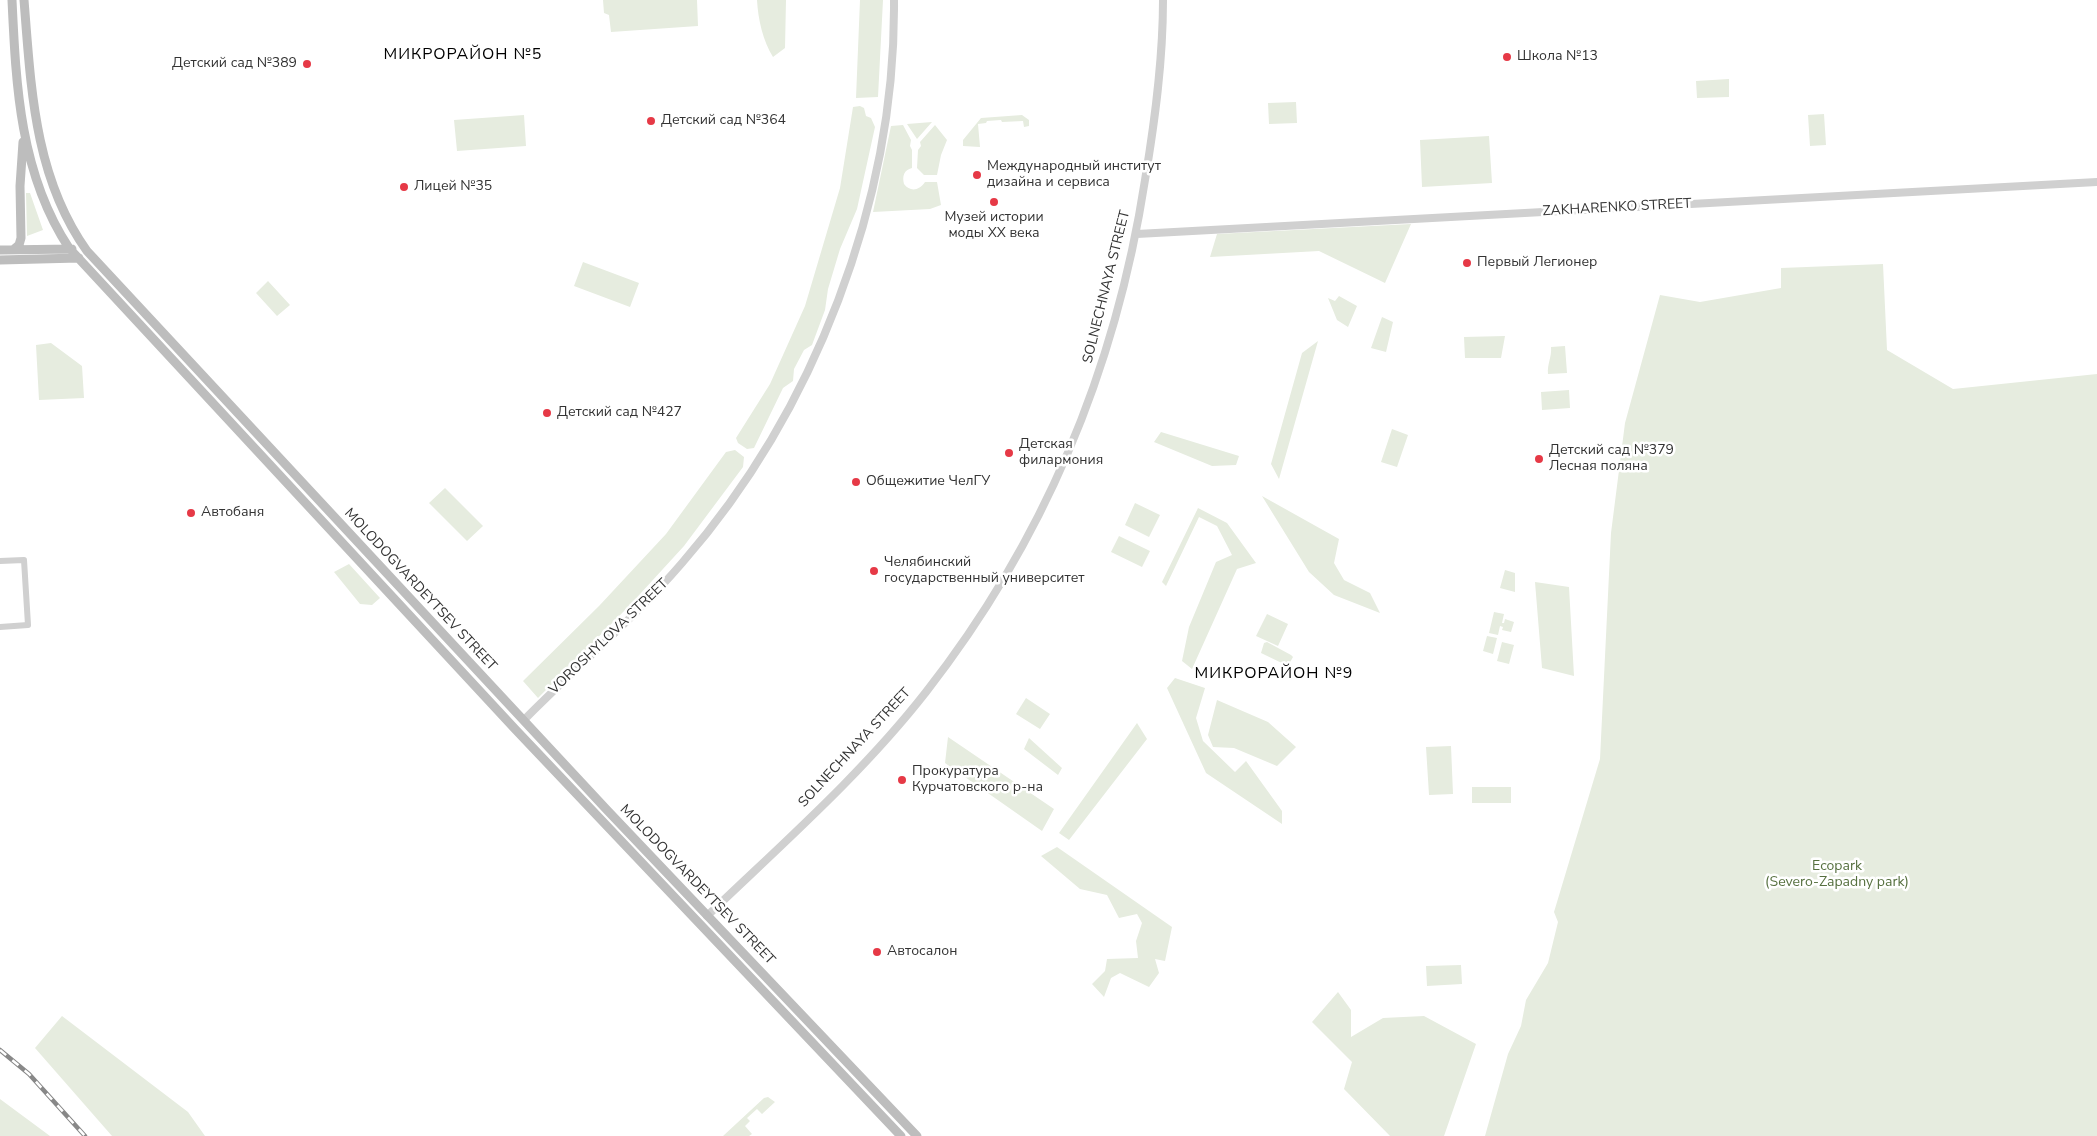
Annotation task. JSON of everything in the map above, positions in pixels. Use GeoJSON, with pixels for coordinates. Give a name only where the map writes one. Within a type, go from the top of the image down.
{"type":"FeatureCollection","features":[{"type":"Feature","properties":{"kind":"main road","name":"MOLODOGVARDEYTSEV STREET"},"geometry":{"type":"LineString","coordinates":[[12,0],[18,88],[24,134],[43,199],[69,248],[484,696],[901,1136]]}},
{"type":"Feature","properties":{"kind":"main road","name":"MOLODOGVARDEYTSEV STREET"},"geometry":{"type":"LineString","coordinates":[[24,0],[32,98],[37,133],[54,191],[75,234],[87,251],[707,916],[917,1136]]}},
{"type":"Feature","properties":{"kind":"main road"},"geometry":{"type":"LineString","coordinates":[[13,250],[19,245],[22,238],[20,186],[24,134]]}},
{"type":"Feature","properties":{"kind":"main road"},"geometry":{"type":"LineString","coordinates":[[0,250],[69,248],[87,251]]}},
{"type":"Feature","properties":{"kind":"main road"},"geometry":{"type":"LineString","coordinates":[[0,260],[78,259],[87,251]]}},
{"type":"Feature","properties":{"kind":"main road"},"geometry":{"type":"LineString","coordinates":[[286,481],[294,474]]}},
{"type":"Feature","properties":{"kind":"main road"},"geometry":{"type":"LineString","coordinates":[[484,696],[494,688]]}},
{"type":"Feature","properties":{"kind":"main road"},"geometry":{"type":"LineString","coordinates":[[515,729],[524,720]]}},
{"type":"Feature","properties":{"kind":"main road","name":"SOLNECHNAYA STREET"},"geometry":{"type":"LineString","coordinates":[[700,923],[707,916]]}},
{"type":"Feature","properties":{"kind":"main road"},"geometry":{"type":"LineString","coordinates":[[860,1093],[869,1085]]}},
{"type":"Feature","properties":{"kind":"street","name":"VOROSHYLOVA STREET"},"geometry":{"type":"LineString","coordinates":[[524,720],[640,610],[692,552],[745,482],[794,400],[833,312],[867,207],[880,150],[886,107],[893,38],[894,0]]}},
{"type":"Feature","properties":{"kind":"street","name":"SOLNECHNAYA STREET"},"geometry":{"type":"LineString","coordinates":[[707,916],[847,781],[926,693],[1013,565],[1042,508],[1088,406],[1116,320],[1137,234],[1153,135],[1161,60],[1163,0]]}},
{"type":"Feature","properties":{"kind":"street","name":"ZAKHARENKO STREET"},"geometry":{"type":"LineString","coordinates":[[1137,234],[2097,182]]}},
{"type":"Feature","properties":{"kind":"street"},"geometry":{"type":"LineString","coordinates":[[0,561],[24,560],[28,625],[0,627]]}},
{"type":"Feature","properties":{"kind":"green space"},"geometry":{"type":"Polygon","coordinates":[[[603,0],[697,0],[698,26],[611,32],[609,15],[604,13],[603,0]]]}},
{"type":"Feature","properties":{"kind":"green space"},"geometry":{"type":"Polygon","coordinates":[[[757,0],[786,0],[785,48],[773,57],[766,44],[762,30],[757,0]]]}},
{"type":"Feature","properties":{"kind":"green space"},"geometry":{"type":"Polygon","coordinates":[[[860,0],[883,0],[878,97],[856,98],[860,0]]]}},
{"type":"Feature","properties":{"kind":"green space"},"geometry":{"type":"Polygon","coordinates":[[[1729,79],[1729,97],[1697,98],[1696,81],[1729,79]]]}},
{"type":"Feature","properties":{"kind":"green space"},"geometry":{"type":"Polygon","coordinates":[[[1296,102],[1297,123],[1269,124],[1268,103],[1296,102]]]}},
{"type":"Feature","properties":{"kind":"green space"},"geometry":{"type":"Polygon","coordinates":[[[860,106],[864,108],[866,116],[871,118],[875,127],[857,209],[840,249],[828,289],[825,310],[812,345],[804,350],[794,369],[793,381],[783,388],[754,448],[747,449],[738,443],[736,438],[770,384],[805,306],[840,188],[853,107],[860,106]]]}},
{"type":"Feature","properties":{"kind":"green space"},"geometry":{"type":"Polygon","coordinates":[[[1824,114],[1826,145],[1810,146],[1808,115],[1824,114]]]}},
{"type":"Feature","properties":{"kind":"green space"},"geometry":{"type":"Polygon","coordinates":[[[524,115],[526,146],[457,151],[454,120],[524,115]]]}},
{"type":"Feature","properties":{"kind":"green space"},"geometry":{"type":"Polygon","coordinates":[[[1022,115],[1029,120],[1029,126],[1024,127],[1023,121],[987,121],[986,123],[978,124],[980,147],[963,146],[963,140],[981,118],[1022,115]]]}},
{"type":"Feature","properties":{"kind":"green space"},"geometry":{"type":"Polygon","coordinates":[[[932,122],[917,139],[907,124],[932,122]]]}},
{"type":"Feature","properties":{"kind":"green space"},"geometry":{"type":"Polygon","coordinates":[[[903,125],[911,140],[910,146],[912,150],[912,168],[904,174],[904,184],[906,187],[917,189],[925,182],[937,182],[941,205],[930,209],[873,212],[891,126],[903,125]]]}},
{"type":"Feature","properties":{"kind":"green space"},"geometry":{"type":"Polygon","coordinates":[[[935,125],[947,140],[941,155],[937,175],[924,175],[917,168],[918,150],[921,146],[920,142],[935,125]]]}},
{"type":"Feature","properties":{"kind":"green space"},"geometry":{"type":"Polygon","coordinates":[[[1489,136],[1492,183],[1422,187],[1420,140],[1489,136]]]}},
{"type":"Feature","properties":{"kind":"green space"},"geometry":{"type":"Polygon","coordinates":[[[26,193],[30,193],[43,230],[27,236],[26,193]]]}},
{"type":"Feature","properties":{"kind":"green space"},"geometry":{"type":"Polygon","coordinates":[[[1411,224],[1385,283],[1319,251],[1210,257],[1217,234],[1411,224]]]}},
{"type":"Feature","properties":{"kind":"green space"},"geometry":{"type":"Polygon","coordinates":[[[583,262],[639,283],[630,307],[574,286],[583,262]]]}},
{"type":"Feature","properties":{"kind":"green space","name":"Ecopark (Severo-Zapadny park)"},"geometry":{"type":"Polygon","coordinates":[[[1883,264],[1887,350],[1953,389],[2097,374],[2097,1136],[1485,1136],[1508,1054],[1521,1026],[1526,1000],[1548,963],[1558,922],[1554,912],[1600,759],[1611,533],[1625,423],[1660,295],[1700,302],[1781,288],[1781,268],[1883,264]]]}},
{"type":"Feature","properties":{"kind":"green space"},"geometry":{"type":"Polygon","coordinates":[[[268,281],[290,305],[277,316],[256,293],[268,281]]]}},
{"type":"Feature","properties":{"kind":"green space"},"geometry":{"type":"Polygon","coordinates":[[[1339,296],[1357,306],[1348,327],[1337,320],[1328,298],[1335,301],[1339,296]]]}},
{"type":"Feature","properties":{"kind":"green space"},"geometry":{"type":"Polygon","coordinates":[[[1382,317],[1393,322],[1386,352],[1371,348],[1382,317]]]}},
{"type":"Feature","properties":{"kind":"green space"},"geometry":{"type":"Polygon","coordinates":[[[1505,336],[1501,358],[1465,358],[1464,337],[1505,336]]]}},
{"type":"Feature","properties":{"kind":"green space"},"geometry":{"type":"Polygon","coordinates":[[[1318,341],[1279,479],[1271,464],[1302,353],[1318,341]]]}},
{"type":"Feature","properties":{"kind":"green space"},"geometry":{"type":"Polygon","coordinates":[[[51,343],[82,366],[84,398],[39,400],[36,345],[51,343]]]}},
{"type":"Feature","properties":{"kind":"green space"},"geometry":{"type":"Polygon","coordinates":[[[1565,346],[1567,373],[1548,374],[1551,347],[1565,346]]]}},
{"type":"Feature","properties":{"kind":"green space"},"geometry":{"type":"Polygon","coordinates":[[[1569,390],[1570,408],[1542,410],[1541,392],[1569,390]]]}},
{"type":"Feature","properties":{"kind":"green space"},"geometry":{"type":"Polygon","coordinates":[[[1392,429],[1408,435],[1397,467],[1381,462],[1392,429]]]}},
{"type":"Feature","properties":{"kind":"green space"},"geometry":{"type":"Polygon","coordinates":[[[1161,432],[1239,456],[1236,465],[1212,466],[1154,442],[1161,432]]]}},
{"type":"Feature","properties":{"kind":"green space"},"geometry":{"type":"Polygon","coordinates":[[[735,450],[744,457],[743,467],[684,546],[630,605],[538,698],[523,681],[599,606],[666,534],[726,452],[735,450]]]}},
{"type":"Feature","properties":{"kind":"green space"},"geometry":{"type":"Polygon","coordinates":[[[445,488],[483,526],[467,541],[429,503],[445,488]]]}},
{"type":"Feature","properties":{"kind":"green space"},"geometry":{"type":"Polygon","coordinates":[[[1262,496],[1339,539],[1334,563],[1344,580],[1370,593],[1380,613],[1334,595],[1309,572],[1262,496]]]}},
{"type":"Feature","properties":{"kind":"green space"},"geometry":{"type":"Polygon","coordinates":[[[1135,503],[1160,515],[1149,537],[1125,525],[1135,503]]]}},
{"type":"Feature","properties":{"kind":"green space"},"geometry":{"type":"Polygon","coordinates":[[[1198,508],[1227,523],[1256,563],[1237,569],[1192,669],[1182,661],[1189,627],[1216,562],[1232,555],[1217,526],[1199,517],[1166,586],[1162,582],[1198,508]]]}},
{"type":"Feature","properties":{"kind":"green space"},"geometry":{"type":"Polygon","coordinates":[[[1119,536],[1150,551],[1142,567],[1111,552],[1119,536]]]}},
{"type":"Feature","properties":{"kind":"green space"},"geometry":{"type":"Polygon","coordinates":[[[349,564],[380,598],[372,605],[360,604],[334,572],[349,564]]]}},
{"type":"Feature","properties":{"kind":"green space"},"geometry":{"type":"Polygon","coordinates":[[[1505,570],[1515,573],[1515,592],[1500,588],[1505,570]]]}},
{"type":"Feature","properties":{"kind":"green space"},"geometry":{"type":"Polygon","coordinates":[[[1535,582],[1569,587],[1574,676],[1542,668],[1535,582]]]}},
{"type":"Feature","properties":{"kind":"green space"},"geometry":{"type":"Polygon","coordinates":[[[1494,612],[1504,614],[1502,623],[1504,623],[1505,619],[1514,622],[1511,632],[1502,630],[1503,627],[1500,626],[1498,635],[1489,633],[1494,612]]]}},
{"type":"Feature","properties":{"kind":"green space"},"geometry":{"type":"Polygon","coordinates":[[[1267,614],[1288,624],[1278,646],[1256,636],[1267,614]]]}},
{"type":"Feature","properties":{"kind":"green space"},"geometry":{"type":"Polygon","coordinates":[[[1487,636],[1497,638],[1493,654],[1483,651],[1487,636]]]}},
{"type":"Feature","properties":{"kind":"green space"},"geometry":{"type":"Polygon","coordinates":[[[1267,642],[1293,657],[1288,666],[1261,653],[1264,643],[1267,642]]]}},
{"type":"Feature","properties":{"kind":"green space"},"geometry":{"type":"Polygon","coordinates":[[[1502,642],[1514,645],[1509,664],[1497,661],[1502,642]]]}},
{"type":"Feature","properties":{"kind":"green space"},"geometry":{"type":"Polygon","coordinates":[[[1175,678],[1205,688],[1196,718],[1203,741],[1235,772],[1246,761],[1282,811],[1282,824],[1206,773],[1167,688],[1175,678]]]}},
{"type":"Feature","properties":{"kind":"green space"},"geometry":{"type":"Polygon","coordinates":[[[1026,698],[1050,714],[1040,729],[1016,714],[1026,698]]]}},
{"type":"Feature","properties":{"kind":"green space"},"geometry":{"type":"Polygon","coordinates":[[[1217,700],[1268,722],[1296,747],[1277,766],[1234,748],[1213,747],[1208,735],[1217,700]]]}},
{"type":"Feature","properties":{"kind":"green space"},"geometry":{"type":"Polygon","coordinates":[[[1137,723],[1147,739],[1069,840],[1059,833],[1137,723]]]}},
{"type":"Feature","properties":{"kind":"green space"},"geometry":{"type":"Polygon","coordinates":[[[948,737],[1054,809],[1042,831],[945,763],[948,737]]]}},
{"type":"Feature","properties":{"kind":"green space"},"geometry":{"type":"Polygon","coordinates":[[[1029,738],[1062,768],[1058,775],[1024,749],[1029,738]]]}},
{"type":"Feature","properties":{"kind":"green space"},"geometry":{"type":"Polygon","coordinates":[[[1451,746],[1453,794],[1429,795],[1426,747],[1451,746]]]}},
{"type":"Feature","properties":{"kind":"green space"},"geometry":{"type":"Polygon","coordinates":[[[1472,787],[1511,787],[1511,803],[1472,803],[1472,787]]]}},
{"type":"Feature","properties":{"kind":"green space"},"geometry":{"type":"Polygon","coordinates":[[[1057,847],[1172,927],[1165,961],[1155,959],[1159,973],[1149,987],[1120,973],[1111,978],[1104,997],[1092,984],[1105,971],[1107,959],[1138,958],[1136,941],[1142,923],[1137,914],[1119,918],[1107,895],[1080,889],[1041,856],[1057,847]]]}},
{"type":"Feature","properties":{"kind":"green space"},"geometry":{"type":"Polygon","coordinates":[[[1461,965],[1462,984],[1427,986],[1426,966],[1461,965]]]}},
{"type":"Feature","properties":{"kind":"green space"},"geometry":{"type":"Polygon","coordinates":[[[1338,992],[1351,1010],[1351,1037],[1383,1018],[1424,1016],[1476,1044],[1444,1136],[1390,1136],[1344,1089],[1352,1062],[1312,1022],[1338,992]]]}},
{"type":"Feature","properties":{"kind":"green space"},"geometry":{"type":"Polygon","coordinates":[[[62,1016],[188,1112],[205,1136],[112,1136],[35,1048],[62,1016]]]}},
{"type":"Feature","properties":{"kind":"green space"},"geometry":{"type":"Polygon","coordinates":[[[768,1097],[775,1102],[762,1114],[757,1109],[747,1118],[750,1121],[745,1126],[752,1134],[749,1136],[723,1136],[764,1098],[768,1097]]]}},
{"type":"Feature","properties":{"kind":"green space"},"geometry":{"type":"Polygon","coordinates":[[[0,1099],[50,1136],[0,1136],[0,1099]]]}},
{"type":"Feature","properties":{"kind":"railway"},"geometry":{"type":"LineString","coordinates":[[0,1050],[29,1074],[85,1136]]}},
{"type":"Feature","properties":{"kind":"place","name":"Школа №13"},"geometry":{"type":"Point","coordinates":[1507,57]}},
{"type":"Feature","properties":{"kind":"place","name":"Детский сад №389"},"geometry":{"type":"Point","coordinates":[307,64]}},
{"type":"Feature","properties":{"kind":"place","name":"Детский сад №364"},"geometry":{"type":"Point","coordinates":[651,121]}},
{"type":"Feature","properties":{"kind":"place","name":"Международный институт дизайна и сервиса"},"geometry":{"type":"Point","coordinates":[977,175]}},
{"type":"Feature","properties":{"kind":"place","name":"Лицей №35"},"geometry":{"type":"Point","coordinates":[404,187]}},
{"type":"Feature","properties":{"kind":"place","name":"Музей истории моды XX века"},"geometry":{"type":"Point","coordinates":[994,202]}},
{"type":"Feature","properties":{"kind":"place","name":"Первый Легионер"},"geometry":{"type":"Point","coordinates":[1467,263]}},
{"type":"Feature","properties":{"kind":"place","name":"Детский сад №427"},"geometry":{"type":"Point","coordinates":[547,413]}},
{"type":"Feature","properties":{"kind":"place","name":"Детская филармония"},"geometry":{"type":"Point","coordinates":[1009,453]}},
{"type":"Feature","properties":{"kind":"place","name":"Детский сад №379 Лесная поляна"},"geometry":{"type":"Point","coordinates":[1539,459]}},
{"type":"Feature","properties":{"kind":"place","name":"Общежитие ЧелГУ"},"geometry":{"type":"Point","coordinates":[856,482]}},
{"type":"Feature","properties":{"kind":"place","name":"Автобаня"},"geometry":{"type":"Point","coordinates":[191,513]}},
{"type":"Feature","properties":{"kind":"place","name":"Челябинский государственный университет"},"geometry":{"type":"Point","coordinates":[874,571]}},
{"type":"Feature","properties":{"kind":"place","name":"Прокуратура Курчатовского р-на"},"geometry":{"type":"Point","coordinates":[902,780]}},
{"type":"Feature","properties":{"kind":"place","name":"Автосалон"},"geometry":{"type":"Point","coordinates":[877,952]}},
{"type":"Feature","properties":{"kind":"district","name":"МИКРОРАЙОН №5"},"geometry":{"type":"Point","coordinates":[463,55]}},
{"type":"Feature","properties":{"kind":"district","name":"МИКРОРАЙОН №9"},"geometry":{"type":"Point","coordinates":[1274,674]}}]}
